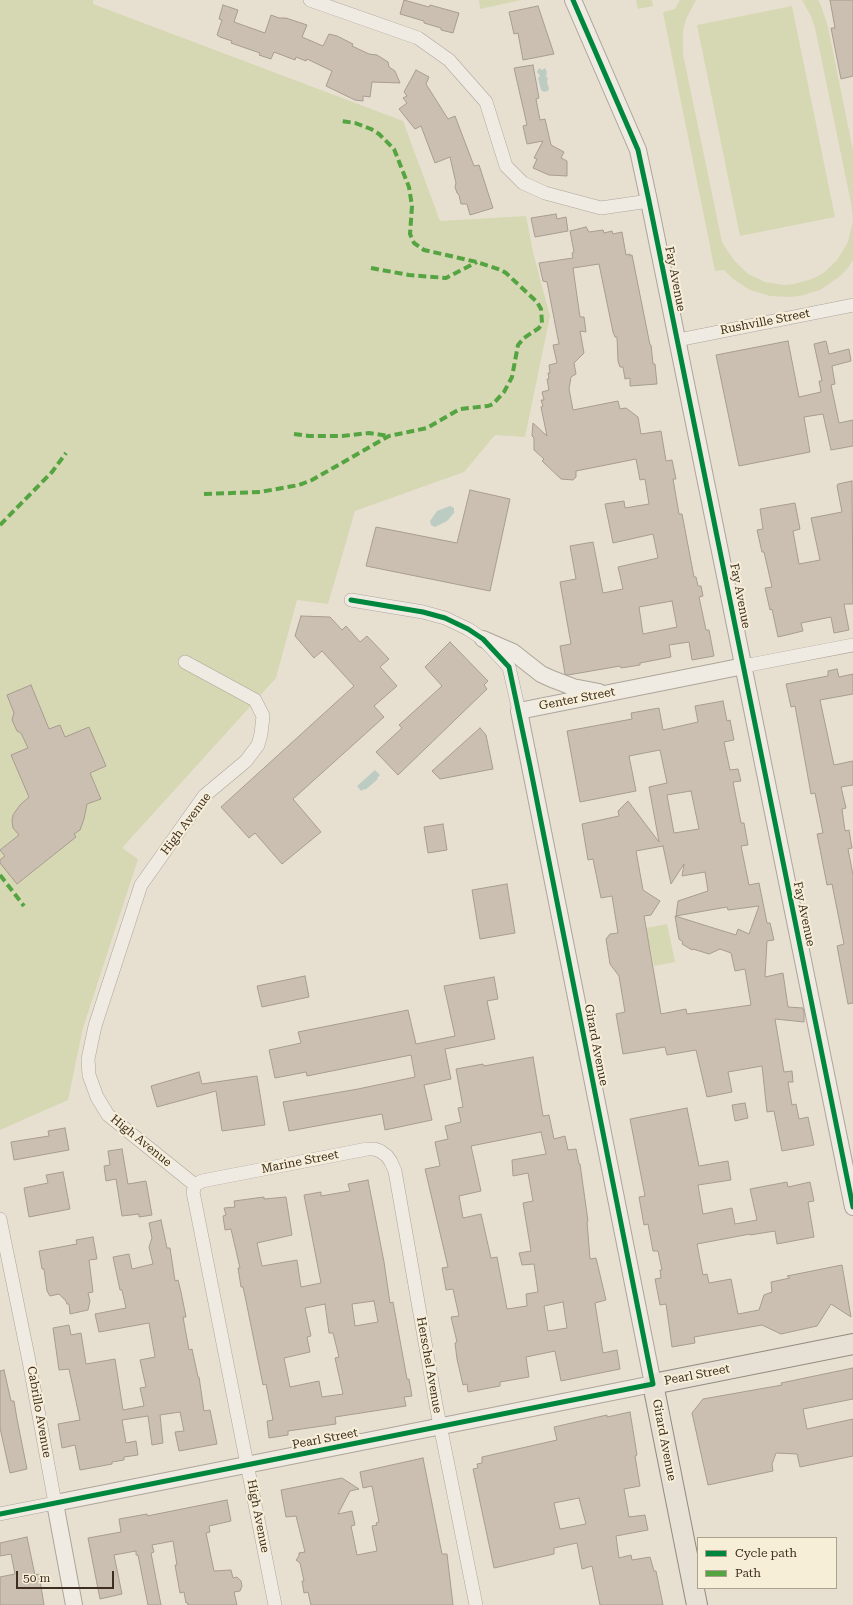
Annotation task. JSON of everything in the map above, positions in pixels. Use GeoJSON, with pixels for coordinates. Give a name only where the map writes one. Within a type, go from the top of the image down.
{"type":"FeatureCollection","features":[{"type":"Feature","properties":{"kind":"main road","name":"Pearl Street"},"geometry":{"type":"LineString","coordinates":[[653,1384],[853,1344]]}},
{"type":"Feature","properties":{"kind":"main road","name":"Girard Avenue"},"geometry":{"type":"LineString","coordinates":[[653,1384],[697,1605]]}},
{"type":"Feature","properties":{"kind":"street"},"geometry":{"type":"LineString","coordinates":[[310,0],[418,38],[449,60],[486,102],[506,166],[523,183],[545,193],[601,208],[650,202]]}},
{"type":"Feature","properties":{"kind":"street","name":"Fay Avenue"},"geometry":{"type":"LineString","coordinates":[[573,0],[638,150],[650,202],[853,1207]]}},
{"type":"Feature","properties":{"kind":"street","name":"Rushville Street"},"geometry":{"type":"LineString","coordinates":[[678,340],[853,305]]}},
{"type":"Feature","properties":{"kind":"street"},"geometry":{"type":"LineString","coordinates":[[351,600],[423,612],[445,618],[468,629],[483,639],[513,652],[541,674],[573,686],[606,694]]}},
{"type":"Feature","properties":{"kind":"street"},"geometry":{"type":"LineString","coordinates":[[483,639],[509,667],[519,711]]}},
{"type":"Feature","properties":{"kind":"street","name":"Genter Street"},"geometry":{"type":"LineString","coordinates":[[519,711],[853,645]]}},
{"type":"Feature","properties":{"kind":"street","name":"High Avenue"},"geometry":{"type":"LineString","coordinates":[[185,662],[255,700],[263,716],[261,734],[258,745],[246,761],[204,796],[141,885],[95,1026],[88,1060],[89,1075],[97,1097],[108,1114],[195,1185],[193,1192],[275,1605]]}},
{"type":"Feature","properties":{"kind":"street","name":"Girard Avenue"},"geometry":{"type":"LineString","coordinates":[[519,711],[653,1384]]}},
{"type":"Feature","properties":{"kind":"street","name":"Marine Street"},"geometry":{"type":"LineString","coordinates":[[195,1185],[202,1181],[367,1149],[374,1149],[387,1156],[392,1162],[394,1171]]}},
{"type":"Feature","properties":{"kind":"street","name":"Herschel Avenue"},"geometry":{"type":"LineString","coordinates":[[394,1171],[440,1426],[476,1605]]}},
{"type":"Feature","properties":{"kind":"street","name":"Cabrillo Avenue"},"geometry":{"type":"LineString","coordinates":[[0,1219],[29,1361],[74,1605]]}},
{"type":"Feature","properties":{"kind":"street","name":"Pearl Street"},"geometry":{"type":"LineString","coordinates":[[0,1514],[653,1384]]}},
{"type":"Feature","properties":{"kind":"green space"},"geometry":{"type":"Polygon","coordinates":[[[0,0],[93,0],[93,4],[403,121],[440,221],[526,216],[533,252],[550,316],[525,437],[495,435],[464,472],[355,511],[328,604],[297,600],[276,678],[122,848],[138,859],[83,1028],[68,1100],[0,1130],[0,0]]]}},
{"type":"Feature","properties":{"kind":"green space"},"geometry":{"type":"Polygon","coordinates":[[[479,0],[521,0],[480,9],[479,0]]]}},
{"type":"Feature","properties":{"kind":"green space"},"geometry":{"type":"Polygon","coordinates":[[[636,0],[652,0],[653,6],[638,9],[636,0]]]}},
{"type":"Feature","properties":{"kind":"green space"},"geometry":{"type":"Polygon","coordinates":[[[680,0],[696,0],[686,19],[683,31],[683,54],[722,242],[733,259],[748,274],[765,282],[784,285],[794,284],[812,279],[822,274],[837,260],[848,242],[853,221],[853,260],[848,268],[839,277],[820,290],[800,296],[770,296],[750,290],[733,279],[724,270],[715,271],[663,12],[675,9],[680,0]]]}},
{"type":"Feature","properties":{"kind":"green space"},"geometry":{"type":"Polygon","coordinates":[[[802,0],[818,0],[828,27],[853,150],[853,221],[851,203],[815,28],[811,16],[802,0]]]}},
{"type":"Feature","properties":{"kind":"green space"},"geometry":{"type":"Polygon","coordinates":[[[792,6],[835,217],[740,236],[697,25],[792,6]]]}},
{"type":"Feature","properties":{"kind":"green space"},"geometry":{"type":"Polygon","coordinates":[[[667,924],[675,962],[654,966],[646,928],[667,924]]]}},
{"type":"Feature","properties":{"kind":"shaded area"},"geometry":{"type":"Polygon","coordinates":[[[539,68],[542,70],[545,68],[547,72],[546,77],[548,78],[548,91],[544,92],[541,90],[538,78],[540,76],[537,72],[539,68]]]}},
{"type":"Feature","properties":{"kind":"shaded area"},"geometry":{"type":"Polygon","coordinates":[[[450,506],[454,508],[454,513],[447,521],[435,527],[431,525],[430,521],[437,511],[450,506]]]}},
{"type":"Feature","properties":{"kind":"shaded area"},"geometry":{"type":"Polygon","coordinates":[[[375,770],[380,775],[377,778],[378,779],[365,790],[364,789],[361,791],[357,786],[375,770]]]}},
{"type":"Feature","properties":{"kind":"building"},"geometry":{"type":"Polygon","coordinates":[[[404,0],[459,13],[453,33],[424,23],[424,21],[400,14],[404,0]]]}},
{"type":"Feature","properties":{"kind":"building"},"geometry":{"type":"Polygon","coordinates":[[[830,0],[853,0],[853,76],[841,79],[831,28],[835,28],[830,0]]]}},
{"type":"Feature","properties":{"kind":"building"},"geometry":{"type":"Polygon","coordinates":[[[223,5],[238,10],[234,22],[265,33],[271,15],[307,25],[302,37],[323,46],[329,34],[337,36],[353,44],[352,46],[369,54],[377,55],[388,62],[389,67],[395,71],[400,83],[372,82],[370,97],[363,96],[363,101],[355,100],[326,86],[332,71],[307,59],[306,61],[296,57],[295,60],[274,52],[271,59],[259,55],[260,53],[231,43],[232,41],[217,35],[222,20],[219,19],[223,5]]]}},
{"type":"Feature","properties":{"kind":"building"},"geometry":{"type":"Polygon","coordinates":[[[538,6],[554,54],[523,60],[518,33],[514,34],[509,12],[538,6]]]}},
{"type":"Feature","properties":{"kind":"building"},"geometry":{"type":"Polygon","coordinates":[[[533,65],[539,98],[536,99],[540,120],[545,119],[551,145],[564,152],[561,158],[567,161],[567,176],[549,175],[533,168],[537,159],[534,158],[543,141],[527,144],[523,126],[527,125],[514,68],[533,65]]]}},
{"type":"Feature","properties":{"kind":"building"},"geometry":{"type":"Polygon","coordinates":[[[416,70],[429,77],[426,84],[448,119],[455,116],[474,166],[479,165],[493,208],[470,215],[467,204],[461,204],[457,193],[450,157],[435,163],[421,126],[415,129],[399,109],[407,103],[403,98],[407,96],[404,92],[416,70]]]}},
{"type":"Feature","properties":{"kind":"building"},"geometry":{"type":"Polygon","coordinates":[[[556,214],[557,219],[566,217],[568,231],[535,237],[531,218],[556,214]]]}},
{"type":"Feature","properties":{"kind":"building"},"geometry":{"type":"Polygon","coordinates":[[[586,227],[589,232],[603,230],[604,233],[612,231],[613,234],[622,232],[626,255],[632,255],[651,345],[653,364],[655,364],[657,384],[630,386],[630,378],[625,379],[623,367],[620,367],[618,361],[617,337],[615,337],[613,332],[599,264],[573,268],[580,317],[584,317],[586,332],[580,331],[584,353],[574,363],[576,374],[571,377],[569,389],[573,410],[618,401],[620,409],[626,408],[638,417],[641,434],[661,431],[666,461],[672,460],[676,479],[673,479],[679,514],[682,514],[694,577],[696,577],[698,586],[701,586],[703,596],[699,597],[706,630],[709,630],[714,656],[692,660],[689,642],[669,645],[671,657],[640,663],[640,665],[621,668],[620,666],[568,675],[565,674],[560,646],[571,644],[560,582],[576,579],[570,546],[593,542],[603,593],[623,589],[618,567],[658,558],[653,534],[613,543],[605,504],[624,501],[625,508],[649,504],[645,479],[640,480],[636,459],[576,471],[576,477],[573,480],[561,479],[542,461],[544,459],[534,450],[534,438],[532,436],[533,423],[547,436],[541,407],[543,406],[541,400],[544,400],[542,392],[549,390],[547,379],[549,379],[548,373],[550,373],[549,365],[557,363],[553,345],[559,344],[547,282],[543,281],[539,263],[573,258],[572,253],[574,252],[570,231],[586,227]],[[672,601],[639,607],[643,634],[677,627],[672,601]]]}},
{"type":"Feature","properties":{"kind":"building"},"geometry":{"type":"Polygon","coordinates":[[[788,341],[799,397],[821,392],[819,381],[822,381],[814,344],[826,341],[829,354],[849,349],[851,361],[832,366],[835,384],[831,385],[839,423],[853,420],[853,446],[831,450],[823,414],[804,417],[810,452],[739,466],[716,355],[788,341]]]}},
{"type":"Feature","properties":{"kind":"building"},"geometry":{"type":"Polygon","coordinates":[[[852,481],[853,604],[844,604],[849,630],[834,633],[831,617],[801,623],[803,631],[778,637],[772,609],[770,610],[765,588],[772,587],[757,530],[763,529],[760,509],[795,503],[800,529],[793,531],[799,564],[820,560],[811,518],[842,512],[837,486],[838,484],[852,481]]]}},
{"type":"Feature","properties":{"kind":"building"},"geometry":{"type":"Polygon","coordinates":[[[470,490],[510,499],[490,591],[366,566],[376,527],[457,543],[470,490]]]}},
{"type":"Feature","properties":{"kind":"building"},"geometry":{"type":"Polygon","coordinates":[[[301,616],[330,617],[342,630],[346,626],[360,642],[367,636],[389,659],[380,667],[397,686],[374,706],[384,717],[293,799],[321,832],[282,864],[255,833],[249,838],[221,807],[354,686],[322,651],[314,658],[295,636],[301,616]]]}},
{"type":"Feature","properties":{"kind":"building"},"geometry":{"type":"Polygon","coordinates":[[[450,642],[488,681],[484,685],[487,689],[398,775],[376,752],[402,728],[399,725],[442,686],[425,667],[450,642]]]}},
{"type":"Feature","properties":{"kind":"building"},"geometry":{"type":"Polygon","coordinates":[[[837,669],[839,677],[853,674],[853,694],[820,700],[834,765],[853,761],[853,785],[841,787],[846,808],[842,809],[845,831],[849,830],[852,848],[848,849],[853,875],[853,1003],[848,1004],[837,946],[844,944],[832,884],[827,885],[817,834],[823,833],[815,793],[811,794],[795,706],[791,707],[786,684],[828,676],[828,671],[837,669]]]}},
{"type":"Feature","properties":{"kind":"building"},"geometry":{"type":"Polygon","coordinates":[[[31,685],[49,729],[60,725],[65,737],[89,727],[106,766],[90,773],[101,799],[87,804],[80,830],[74,834],[76,837],[17,884],[0,863],[0,860],[5,856],[0,850],[19,835],[13,828],[13,815],[20,805],[29,797],[11,755],[28,748],[21,733],[17,731],[12,720],[14,713],[7,695],[31,685]]]}},
{"type":"Feature","properties":{"kind":"building"},"geometry":{"type":"Polygon","coordinates":[[[723,701],[727,721],[730,720],[734,740],[724,742],[730,770],[738,769],[741,781],[733,782],[741,823],[744,823],[748,845],[741,846],[749,885],[759,883],[767,923],[770,923],[774,940],[767,941],[765,977],[783,973],[788,1007],[803,1008],[804,1012],[804,1022],[775,1019],[784,1072],[792,1071],[793,1082],[788,1082],[792,1105],[796,1104],[799,1119],[808,1117],[814,1145],[782,1151],[774,1111],[767,1112],[762,1066],[728,1072],[732,1092],[707,1097],[696,1050],[667,1055],[665,1047],[623,1054],[616,1014],[625,1012],[619,976],[610,964],[606,939],[610,934],[618,933],[612,896],[601,898],[593,859],[588,860],[582,824],[619,816],[618,811],[628,801],[659,842],[649,787],[667,783],[660,750],[629,756],[636,791],[580,802],[567,731],[632,719],[631,713],[659,708],[663,730],[698,722],[695,706],[723,701]],[[691,791],[667,795],[674,833],[699,829],[691,791]],[[663,846],[636,851],[643,890],[660,901],[651,915],[644,916],[661,1014],[686,1009],[687,1014],[751,1005],[745,969],[735,971],[731,953],[720,949],[709,954],[693,949],[692,950],[682,944],[683,942],[679,939],[675,916],[736,935],[738,929],[749,934],[759,906],[728,910],[727,907],[676,916],[678,901],[708,891],[705,872],[682,876],[684,864],[671,884],[663,846]]]}},
{"type":"Feature","properties":{"kind":"building"},"geometry":{"type":"Polygon","coordinates":[[[480,728],[486,735],[493,769],[440,779],[432,771],[480,728]]]}},
{"type":"Feature","properties":{"kind":"building"},"geometry":{"type":"Polygon","coordinates":[[[443,824],[447,850],[428,853],[424,827],[443,824]]]}},
{"type":"Feature","properties":{"kind":"building"},"geometry":{"type":"Polygon","coordinates":[[[507,884],[515,933],[480,939],[472,890],[507,884]]]}},
{"type":"Feature","properties":{"kind":"building"},"geometry":{"type":"Polygon","coordinates":[[[305,976],[309,997],[262,1007],[257,986],[305,976]]]}},
{"type":"Feature","properties":{"kind":"building"},"geometry":{"type":"Polygon","coordinates":[[[494,977],[498,999],[487,1001],[495,1039],[445,1049],[451,1079],[424,1085],[432,1120],[385,1130],[382,1114],[289,1131],[283,1102],[415,1077],[411,1055],[307,1076],[306,1072],[275,1078],[269,1050],[301,1043],[298,1032],[408,1010],[416,1044],[455,1036],[444,986],[494,977]]]}},
{"type":"Feature","properties":{"kind":"building"},"geometry":{"type":"Polygon","coordinates":[[[533,1057],[543,1116],[549,1115],[554,1139],[565,1136],[568,1150],[576,1149],[580,1164],[588,1221],[590,1259],[596,1258],[606,1300],[595,1303],[603,1353],[617,1350],[620,1369],[561,1381],[555,1351],[526,1357],[529,1377],[500,1382],[500,1386],[468,1392],[467,1384],[463,1385],[457,1359],[455,1343],[457,1342],[451,1317],[459,1316],[453,1289],[446,1290],[442,1268],[448,1267],[425,1169],[440,1166],[435,1142],[448,1139],[445,1126],[461,1122],[458,1108],[463,1107],[456,1069],[483,1064],[484,1066],[533,1057]],[[541,1132],[471,1146],[481,1191],[459,1196],[463,1218],[481,1214],[491,1258],[497,1257],[507,1309],[527,1306],[526,1294],[538,1292],[534,1264],[522,1265],[519,1253],[531,1251],[523,1203],[533,1201],[528,1173],[513,1176],[512,1160],[546,1154],[541,1132]],[[563,1302],[544,1306],[548,1331],[567,1328],[563,1302]]]}},
{"type":"Feature","properties":{"kind":"building"},"geometry":{"type":"Polygon","coordinates":[[[199,1072],[202,1084],[257,1076],[265,1125],[222,1131],[216,1091],[157,1107],[151,1086],[199,1072]]]}},
{"type":"Feature","properties":{"kind":"building"},"geometry":{"type":"Polygon","coordinates":[[[745,1103],[748,1118],[735,1121],[732,1105],[745,1103]]]}},
{"type":"Feature","properties":{"kind":"building"},"geometry":{"type":"Polygon","coordinates":[[[687,1108],[699,1166],[728,1161],[731,1180],[698,1185],[703,1214],[732,1208],[735,1224],[757,1220],[750,1189],[787,1182],[788,1187],[810,1182],[814,1201],[808,1202],[814,1237],[777,1244],[775,1231],[697,1244],[703,1275],[707,1274],[709,1283],[731,1279],[738,1314],[759,1310],[764,1295],[772,1292],[771,1282],[790,1278],[787,1276],[842,1265],[851,1317],[831,1304],[817,1326],[781,1334],[762,1325],[694,1337],[695,1343],[672,1347],[666,1304],[660,1305],[655,1279],[661,1278],[660,1270],[662,1270],[658,1251],[653,1251],[648,1224],[644,1225],[639,1197],[645,1196],[630,1119],[687,1108]]]}},
{"type":"Feature","properties":{"kind":"building"},"geometry":{"type":"Polygon","coordinates":[[[65,1128],[69,1150],[14,1160],[11,1142],[49,1136],[48,1131],[65,1128]]]}},
{"type":"Feature","properties":{"kind":"building"},"geometry":{"type":"Polygon","coordinates":[[[122,1149],[128,1184],[146,1181],[152,1215],[139,1217],[139,1214],[122,1216],[116,1179],[106,1181],[104,1166],[110,1165],[108,1151],[122,1149]]]}},
{"type":"Feature","properties":{"kind":"building"},"geometry":{"type":"Polygon","coordinates":[[[63,1172],[70,1209],[29,1217],[24,1188],[48,1183],[46,1175],[63,1172]]]}},
{"type":"Feature","properties":{"kind":"building"},"geometry":{"type":"Polygon","coordinates":[[[368,1180],[384,1262],[390,1303],[393,1302],[407,1379],[409,1379],[412,1396],[404,1397],[406,1406],[335,1417],[336,1424],[288,1431],[288,1435],[269,1438],[267,1421],[273,1420],[266,1384],[263,1385],[243,1287],[241,1287],[238,1268],[240,1268],[231,1229],[225,1230],[223,1216],[226,1215],[224,1208],[235,1207],[234,1201],[264,1197],[264,1199],[286,1197],[292,1235],[257,1243],[262,1266],[297,1260],[301,1287],[321,1283],[304,1195],[321,1192],[321,1196],[350,1191],[348,1184],[368,1180]],[[374,1301],[352,1304],[355,1326],[378,1322],[374,1301]],[[325,1304],[305,1308],[311,1336],[307,1337],[310,1352],[284,1358],[290,1387],[319,1381],[322,1397],[343,1394],[335,1358],[339,1357],[333,1333],[329,1333],[325,1304]]]}},
{"type":"Feature","properties":{"kind":"building"},"geometry":{"type":"Polygon","coordinates":[[[161,1220],[167,1248],[170,1248],[175,1281],[178,1280],[181,1292],[186,1317],[183,1317],[189,1350],[192,1349],[199,1377],[204,1411],[210,1410],[217,1444],[179,1451],[175,1432],[184,1431],[180,1412],[160,1415],[163,1443],[152,1445],[148,1416],[122,1420],[126,1443],[136,1441],[138,1455],[124,1457],[124,1460],[112,1462],[112,1464],[80,1470],[75,1445],[62,1448],[58,1424],[80,1420],[69,1369],[59,1370],[53,1328],[69,1325],[71,1335],[81,1333],[86,1364],[115,1359],[123,1410],[144,1406],[140,1388],[146,1387],[140,1360],[155,1357],[149,1323],[99,1332],[95,1314],[126,1308],[122,1290],[120,1290],[113,1257],[129,1254],[132,1269],[153,1264],[149,1247],[152,1238],[149,1223],[161,1220]]]}},
{"type":"Feature","properties":{"kind":"building"},"geometry":{"type":"Polygon","coordinates":[[[93,1237],[97,1259],[89,1260],[93,1292],[88,1293],[90,1301],[88,1310],[70,1314],[69,1304],[67,1304],[59,1294],[50,1296],[47,1291],[44,1269],[42,1269],[39,1251],[77,1244],[76,1240],[93,1237]]]}},
{"type":"Feature","properties":{"kind":"building"},"geometry":{"type":"Polygon","coordinates":[[[853,1368],[853,1399],[803,1409],[807,1429],[853,1419],[853,1456],[800,1467],[797,1454],[776,1453],[772,1464],[773,1471],[708,1485],[692,1413],[703,1399],[782,1385],[781,1383],[853,1368]]]}},
{"type":"Feature","properties":{"kind":"building"},"geometry":{"type":"Polygon","coordinates":[[[4,1370],[11,1401],[14,1401],[27,1469],[10,1473],[0,1428],[0,1371],[4,1370]]]}},
{"type":"Feature","properties":{"kind":"building"},"geometry":{"type":"Polygon","coordinates":[[[630,1412],[640,1486],[624,1489],[629,1517],[645,1515],[648,1530],[616,1536],[619,1558],[631,1555],[632,1560],[650,1557],[654,1571],[656,1571],[663,1605],[600,1605],[592,1566],[582,1569],[577,1543],[554,1548],[554,1554],[494,1568],[473,1469],[478,1468],[477,1464],[482,1463],[482,1457],[557,1440],[554,1427],[607,1415],[607,1417],[630,1412]],[[579,1498],[554,1503],[560,1529],[586,1524],[579,1498]]]}},
{"type":"Feature","properties":{"kind":"building"},"geometry":{"type":"Polygon","coordinates":[[[423,1458],[442,1554],[447,1554],[453,1605],[311,1605],[308,1592],[304,1593],[302,1581],[304,1581],[300,1563],[296,1560],[299,1553],[305,1552],[296,1516],[286,1517],[281,1490],[342,1478],[359,1489],[350,1491],[338,1514],[352,1511],[355,1525],[351,1526],[357,1555],[377,1551],[372,1526],[377,1525],[376,1523],[379,1522],[372,1486],[363,1488],[360,1472],[423,1458]]]}},
{"type":"Feature","properties":{"kind":"building"},"geometry":{"type":"Polygon","coordinates":[[[227,1500],[231,1521],[209,1526],[210,1532],[206,1533],[214,1571],[231,1570],[233,1578],[237,1577],[241,1581],[242,1586],[240,1591],[234,1592],[237,1605],[188,1605],[188,1603],[186,1603],[184,1592],[180,1593],[175,1565],[177,1565],[173,1541],[152,1545],[154,1552],[151,1553],[161,1605],[148,1605],[136,1551],[114,1555],[122,1594],[100,1599],[88,1538],[121,1532],[119,1519],[147,1514],[147,1516],[227,1500]]]}},
{"type":"Feature","properties":{"kind":"building"},"geometry":{"type":"Polygon","coordinates":[[[27,1537],[35,1575],[39,1574],[44,1605],[0,1605],[0,1577],[15,1574],[11,1554],[0,1556],[0,1543],[27,1537]]]}},
{"type":"Feature","properties":{"kind":"marked path"},"geometry":{"type":"LineString","coordinates":[[204,494],[260,492],[299,485],[312,480],[389,436],[427,428],[460,409],[488,406],[493,404],[504,392],[512,377],[518,345],[524,338],[539,328],[542,323],[541,309],[537,302],[506,273],[477,262],[424,250],[414,243],[410,234],[412,206],[409,187],[394,149],[379,134],[371,129],[355,123],[341,121]]}},
{"type":"Feature","properties":{"kind":"marked path"},"geometry":{"type":"LineString","coordinates":[[371,268],[409,275],[446,278],[477,262]]}},
{"type":"Feature","properties":{"kind":"marked path"},"geometry":{"type":"LineString","coordinates":[[294,434],[309,436],[342,436],[369,433],[389,436]]}},
{"type":"Feature","properties":{"kind":"marked path"},"geometry":{"type":"LineString","coordinates":[[0,525],[52,472],[66,453]]}},
{"type":"Feature","properties":{"kind":"marked path"},"geometry":{"type":"LineString","coordinates":[[0,875],[24,906]]}},
{"type":"Feature","properties":{"kind":"cycle path"},"geometry":{"type":"LineString","coordinates":[[573,0],[638,150],[853,1207]]}},
{"type":"Feature","properties":{"kind":"cycle path"},"geometry":{"type":"LineString","coordinates":[[0,1514],[653,1384],[509,667],[483,639],[468,629],[445,618],[423,612],[351,600]]}}]}
